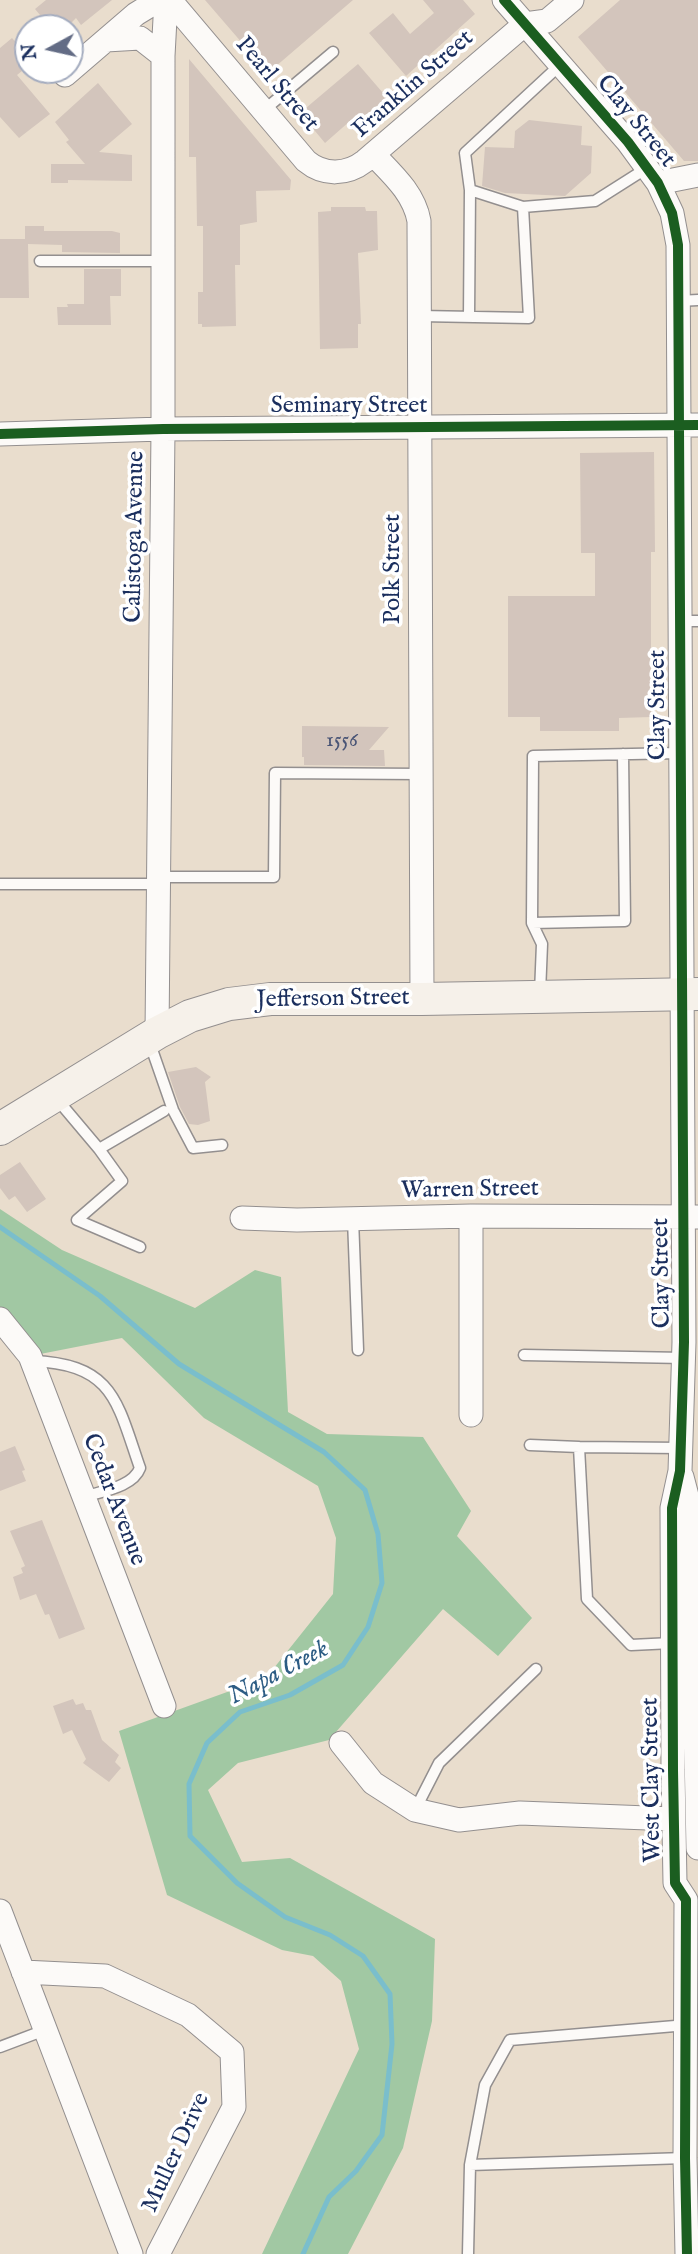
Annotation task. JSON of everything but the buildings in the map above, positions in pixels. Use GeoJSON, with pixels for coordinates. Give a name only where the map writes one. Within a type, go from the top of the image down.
{"type":"FeatureCollection","features":[{"type":"Feature","properties":{"kind":"main road","name":"Jefferson Street"},"geometry":{"type":"LineString","coordinates":[[0,1129],[152,1035],[209,1010],[250,1001],[291,998],[690,995]]}},
{"type":"Feature","properties":{"kind":"street"},"geometry":{"type":"LineString","coordinates":[[84,59],[136,14],[159,0]]}},
{"type":"Feature","properties":{"kind":"street","name":"Calistoga Avenue"},"geometry":{"type":"LineString","coordinates":[[152,1035],[159,881],[163,56],[168,0]]}},
{"type":"Feature","properties":{"kind":"street","name":"Pearl Street"},"geometry":{"type":"LineString","coordinates":[[168,0],[313,167],[336,172],[366,160]]}},
{"type":"Feature","properties":{"kind":"street","name":"Clay Street"},"geometry":{"type":"LineString","coordinates":[[504,0],[652,175],[673,213],[688,300],[689,425],[684,563],[689,621],[689,678],[684,743],[690,995],[691,1217],[680,1460]]}},
{"type":"Feature","properties":{"kind":"street","name":"Franklin Street"},"geometry":{"type":"LineString","coordinates":[[366,160],[524,24],[547,22],[572,0]]}},
{"type":"Feature","properties":{"kind":"street"},"geometry":{"type":"LineString","coordinates":[[106,40],[140,38],[163,56]]}},
{"type":"Feature","properties":{"kind":"street","name":"Polk Street"},"geometry":{"type":"LineString","coordinates":[[366,160],[407,191],[417,210],[420,316],[422,999]]}},
{"type":"Feature","properties":{"kind":"street"},"geometry":{"type":"LineString","coordinates":[[652,175],[697,171]]}},
{"type":"Feature","properties":{"kind":"street","name":"Seminary Street"},"geometry":{"type":"LineString","coordinates":[[0,434],[163,429],[689,425]]}},
{"type":"Feature","properties":{"kind":"street"},"geometry":{"type":"LineString","coordinates":[[471,1216],[471,1415]]}},
{"type":"Feature","properties":{"kind":"street","name":"Warren Street"},"geometry":{"type":"LineString","coordinates":[[242,1218],[691,1217]]}},
{"type":"Feature","properties":{"kind":"street","name":"Cedar Avenue"},"geometry":{"type":"LineString","coordinates":[[0,1319],[32,1361],[164,1706]]}},
{"type":"Feature","properties":{"kind":"street","name":"West Clay Street"},"geometry":{"type":"LineString","coordinates":[[680,1460],[672,1508],[672,1643],[698,1848]]}},
{"type":"Feature","properties":{"kind":"street","name":"West Clay Street"},"geometry":{"type":"LineString","coordinates":[[680,1460],[691,1511],[697,1693],[688,1770],[673,1819],[675,1883],[694,1895],[687,2025],[687,2254]]}},
{"type":"Feature","properties":{"kind":"street"},"geometry":{"type":"LineString","coordinates":[[341,1743],[373,1783],[415,1810],[459,1820],[520,1813],[673,1819]]}},
{"type":"Feature","properties":{"kind":"street","name":"Muller Drive"},"geometry":{"type":"LineString","coordinates":[[0,1911],[131,2254]]}},
{"type":"Feature","properties":{"kind":"street","name":"Muller Drive"},"geometry":{"type":"LineString","coordinates":[[23,1972],[105,1976],[188,2015],[232,2052],[234,2107],[158,2254]]}},
{"type":"Feature","properties":{"kind":"lane"},"geometry":{"type":"LineString","coordinates":[[263,111],[333,52]]}},
{"type":"Feature","properties":{"kind":"lane"},"geometry":{"type":"LineString","coordinates":[[469,317],[470,190],[465,153],[560,65]]}},
{"type":"Feature","properties":{"kind":"lane"},"geometry":{"type":"LineString","coordinates":[[470,190],[523,207],[595,201],[652,175]]}},
{"type":"Feature","properties":{"kind":"lane"},"geometry":{"type":"LineString","coordinates":[[420,316],[529,318],[523,207]]}},
{"type":"Feature","properties":{"kind":"lane"},"geometry":{"type":"LineString","coordinates":[[40,261],[163,261]]}},
{"type":"Feature","properties":{"kind":"lane"},"geometry":{"type":"LineString","coordinates":[[540,996],[542,944],[532,923],[533,756],[623,754],[684,743]]}},
{"type":"Feature","properties":{"kind":"lane"},"geometry":{"type":"LineString","coordinates":[[532,923],[625,921],[623,754]]}},
{"type":"Feature","properties":{"kind":"lane"},"geometry":{"type":"LineString","coordinates":[[0,884],[274,877],[275,773],[421,774]]}},
{"type":"Feature","properties":{"kind":"lane"},"geometry":{"type":"LineString","coordinates":[[152,1035],[173,1110],[193,1148],[222,1145]]}},
{"type":"Feature","properties":{"kind":"lane"},"geometry":{"type":"LineString","coordinates":[[54,1096],[122,1181],[77,1220],[140,1247]]}},
{"type":"Feature","properties":{"kind":"lane"},"geometry":{"type":"LineString","coordinates":[[99,1149],[164,1111]]}},
{"type":"Feature","properties":{"kind":"lane"},"geometry":{"type":"LineString","coordinates":[[353,1219],[358,1350]]}},
{"type":"Feature","properties":{"kind":"lane"},"geometry":{"type":"LineString","coordinates":[[524,1355],[684,1358]]}},
{"type":"Feature","properties":{"kind":"lane"},"geometry":{"type":"LineString","coordinates":[[32,1361],[54,1362],[76,1368],[102,1382],[116,1400],[140,1468],[137,1476],[128,1482],[84,1497]]}},
{"type":"Feature","properties":{"kind":"lane"},"geometry":{"type":"LineString","coordinates":[[530,1445],[579,1447],[680,1460]]}},
{"type":"Feature","properties":{"kind":"lane"},"geometry":{"type":"LineString","coordinates":[[579,1447],[587,1599],[631,1645],[672,1643]]}},
{"type":"Feature","properties":{"kind":"lane"},"geometry":{"type":"LineString","coordinates":[[415,1810],[439,1763],[536,1669]]}},
{"type":"Feature","properties":{"kind":"lane"},"geometry":{"type":"LineString","coordinates":[[468,2254],[470,2165],[485,2085],[510,2040],[687,2025]]}},
{"type":"Feature","properties":{"kind":"lane"},"geometry":{"type":"LineString","coordinates":[[0,2047],[46,2030]]}},
{"type":"Feature","properties":{"kind":"lane"},"geometry":{"type":"LineString","coordinates":[[470,2165],[685,2158]]}},
{"type":"Feature","properties":{"kind":"green space"},"geometry":{"type":"Polygon","coordinates":[[[0,1209],[62,1250],[195,1308],[255,1270],[281,1277],[288,1412],[327,1434],[423,1437],[471,1511],[457,1536],[532,1618],[498,1656],[443,1609],[329,1740],[238,1763],[208,1790],[242,1862],[290,1858],[435,1939],[432,2021],[403,2148],[348,2254],[262,2254],[359,2049],[341,1981],[313,1956],[282,1950],[167,1895],[119,1731],[266,1678],[333,1594],[336,1538],[318,1486],[204,1418],[122,1338],[30,1356],[0,1319],[0,1209]]]}},
{"type":"Feature","properties":{"kind":"waterway","name":"Napa Creek"},"geometry":{"type":"LineString","coordinates":[[0,1227],[100,1296],[179,1364],[324,1452],[365,1490],[378,1534],[382,1583],[368,1627],[343,1665],[290,1695],[240,1712],[207,1743],[189,1784],[190,1836],[237,1883],[285,1917],[330,1935],[363,1956],[390,1994],[392,2044],[382,2135],[356,2171],[329,2197],[303,2254]]}},
{"type":"Feature","properties":{"kind":"cycle path"},"geometry":{"type":"LineString","coordinates":[[504,0],[628,142],[658,183],[672,213],[678,245],[684,1342],[680,1471],[672,1508],[673,1770],[675,1883],[686,1900],[687,2254]]}},
{"type":"Feature","properties":{"kind":"cycle path"},"geometry":{"type":"LineString","coordinates":[[0,434],[163,429],[698,425]]}}]}
